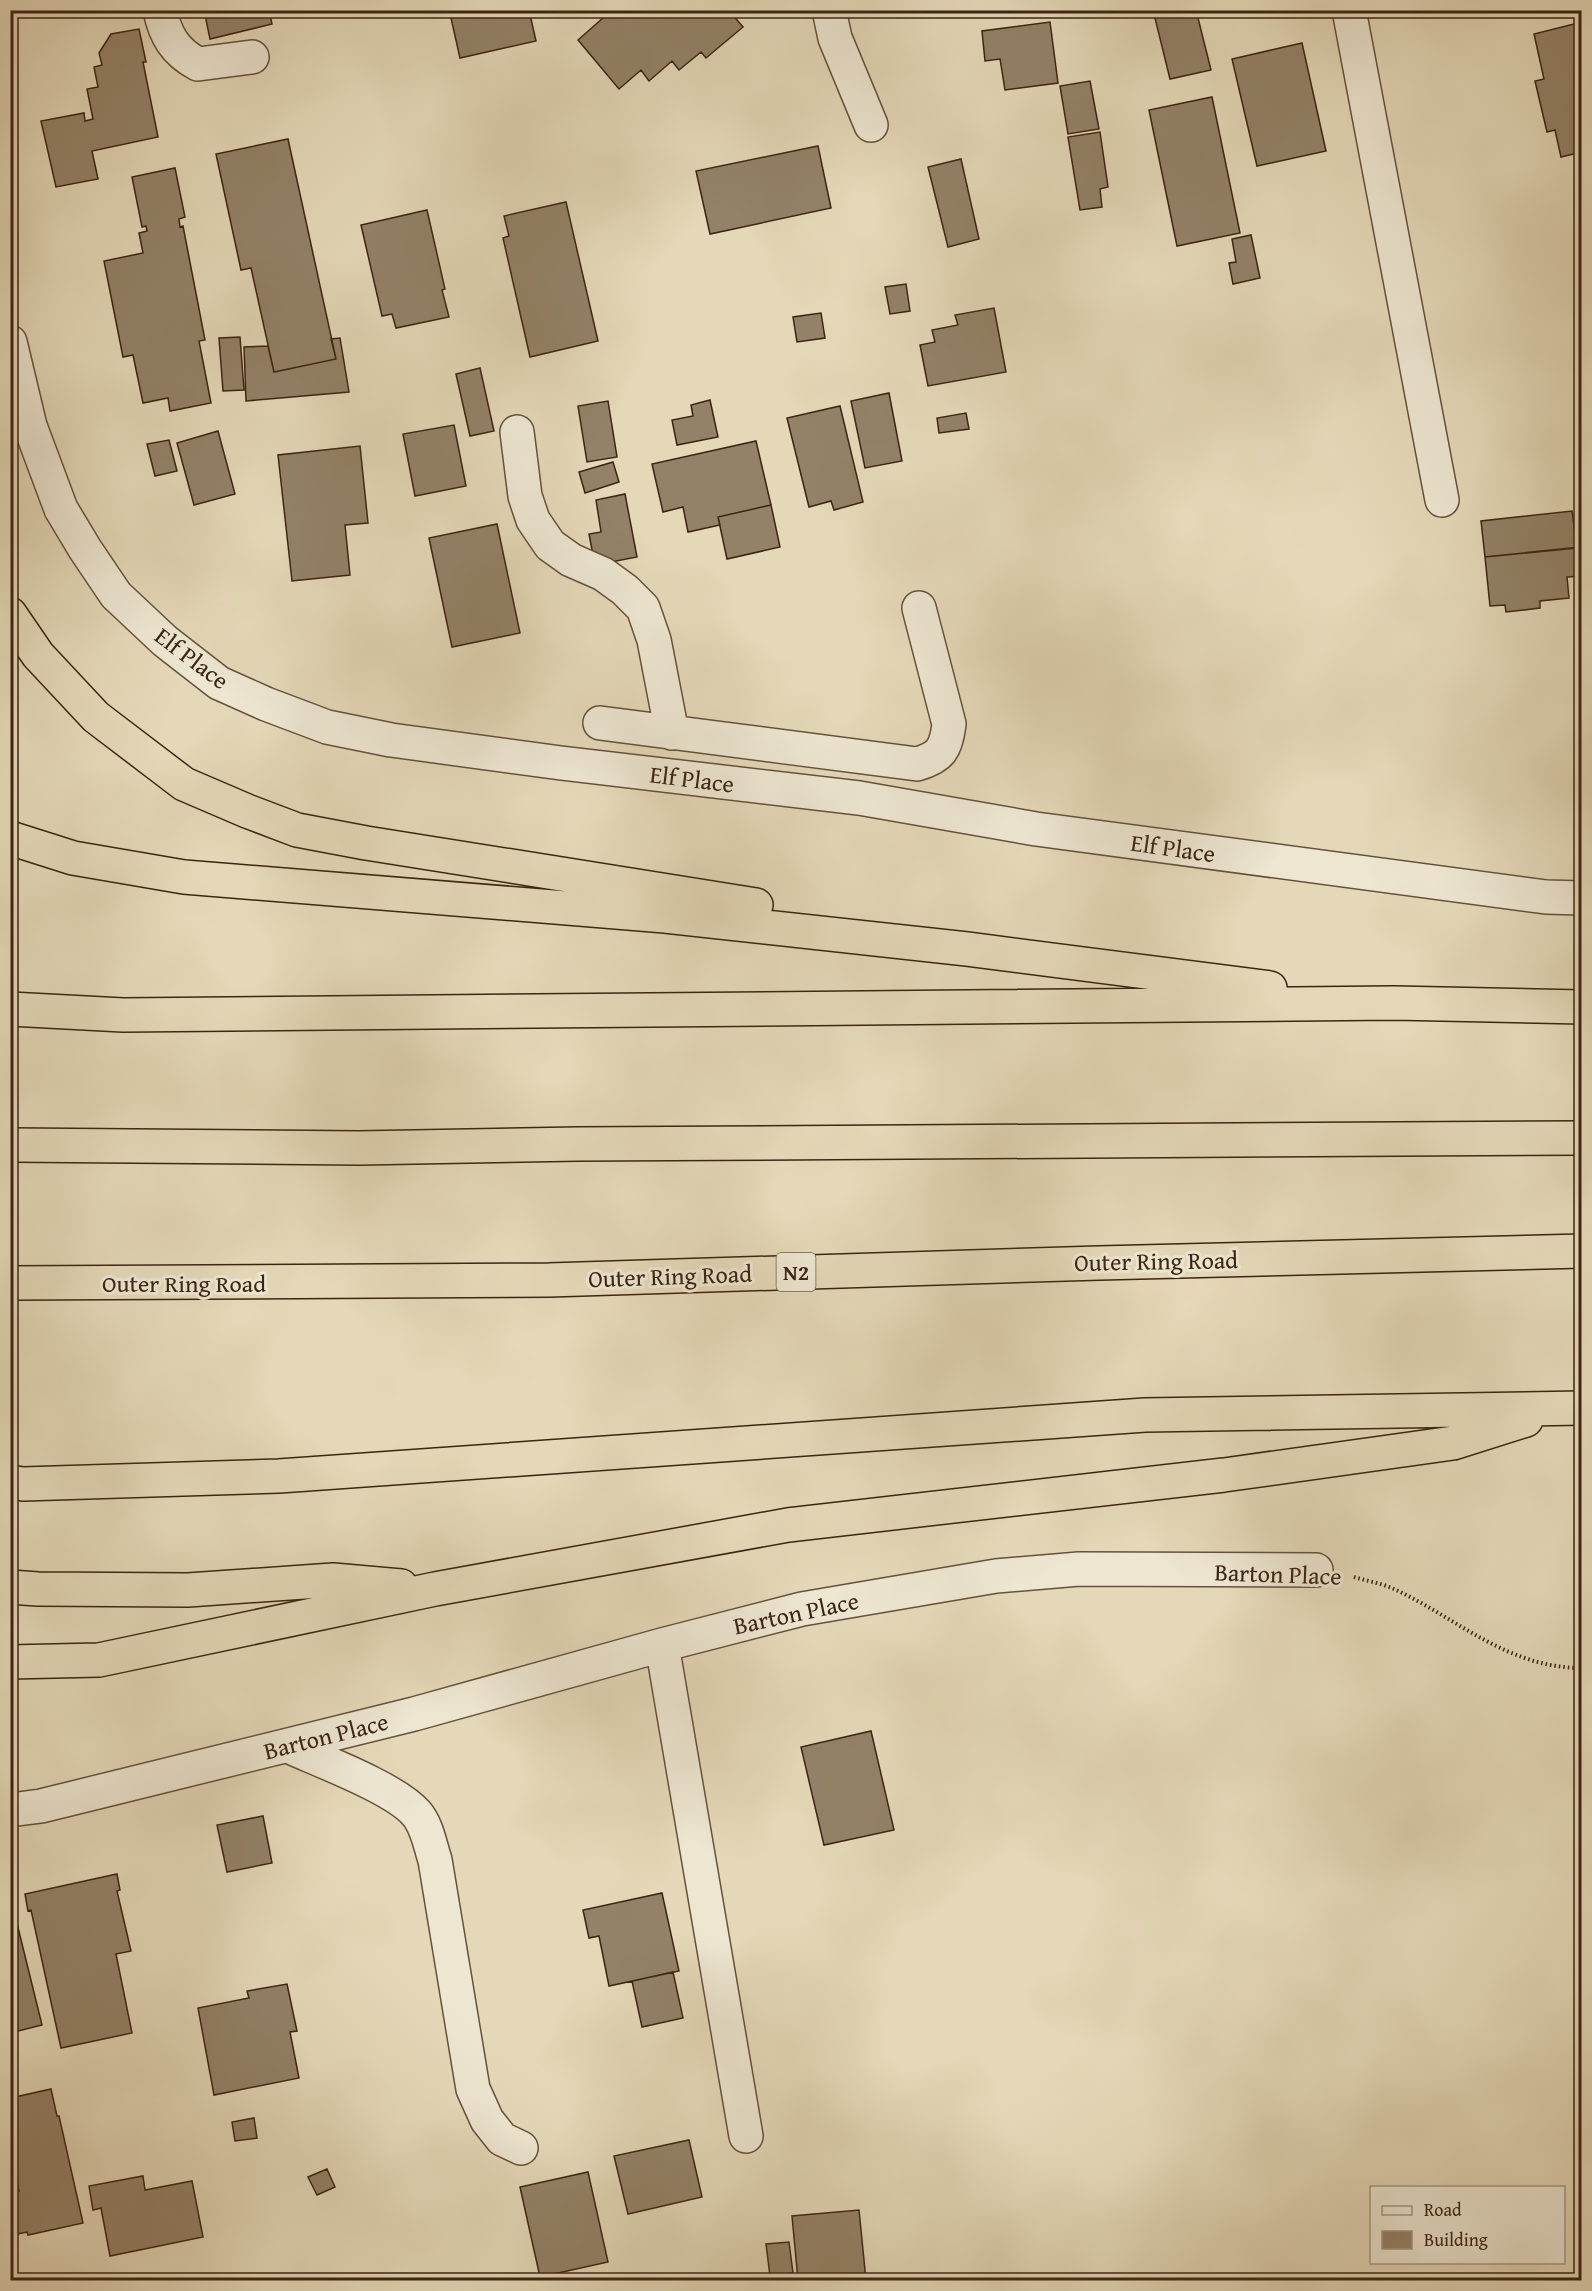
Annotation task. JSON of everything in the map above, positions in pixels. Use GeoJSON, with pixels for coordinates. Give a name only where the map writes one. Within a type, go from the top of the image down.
{"type":"FeatureCollection","features":[{"type":"Feature","properties":{"kind":"highway"},"geometry":{"type":"LineString","coordinates":[[10,614],[38,655],[96,717],[184,784],[297,830],[378,845],[910,929],[967,949]]}},
{"type":"Feature","properties":{"kind":"highway"},"geometry":{"type":"LineString","coordinates":[[10,838],[73,858],[184,877],[665,916],[967,949],[1394,1003]]}},
{"type":"Feature","properties":{"kind":"highway"},"geometry":{"type":"LineString","coordinates":[[10,1009],[135,1015],[1394,1003],[1581,1007]]}},
{"type":"Feature","properties":{"kind":"highway"},"geometry":{"type":"LineString","coordinates":[[10,1145],[359,1148],[578,1144],[1581,1138]]}},
{"type":"Feature","properties":{"kind":"highway","name":"Outer Ring Road"},"geometry":{"type":"LineString","coordinates":[[10,1283],[549,1280],[1087,1263],[1581,1251]]}},
{"type":"Feature","properties":{"kind":"highway"},"geometry":{"type":"LineString","coordinates":[[10,1482],[23,1484],[279,1476],[1145,1415],[1571,1409]]}},
{"type":"Feature","properties":{"kind":"highway"},"geometry":{"type":"LineString","coordinates":[[10,1662],[99,1660],[435,1589],[788,1525],[1224,1475],[1453,1443],[1571,1409]]}},
{"type":"Feature","properties":{"kind":"highway"},"geometry":{"type":"LineString","coordinates":[[10,1587],[188,1590],[333,1580],[435,1589]]}},
{"type":"Feature","properties":{"kind":"street"},"geometry":{"type":"LineString","coordinates":[[159,10],[164,31],[177,50],[198,64],[252,57]]}},
{"type":"Feature","properties":{"kind":"street"},"geometry":{"type":"LineString","coordinates":[[828,10],[835,38],[871,126]]}},
{"type":"Feature","properties":{"kind":"street"},"geometry":{"type":"LineString","coordinates":[[1349,10],[1442,500]]}},
{"type":"Feature","properties":{"kind":"street","name":"Elf Place"},"geometry":{"type":"LineString","coordinates":[[10,342],[30,426],[61,509],[116,595],[165,641],[219,683],[327,727],[391,740],[573,765],[859,798],[1036,829],[1142,844],[1534,896],[1581,898]]}},
{"type":"Feature","properties":{"kind":"street"},"geometry":{"type":"LineString","coordinates":[[517,432],[525,496],[533,520],[550,545],[571,560],[603,574],[625,590],[643,608],[654,640],[672,733]]}},
{"type":"Feature","properties":{"kind":"street"},"geometry":{"type":"LineString","coordinates":[[600,723],[917,764],[931,760],[942,751],[950,724],[919,608]]}},
{"type":"Feature","properties":{"kind":"street"},"geometry":{"type":"LineString","coordinates":[[858,756],[859,798]]}},
{"type":"Feature","properties":{"kind":"street","name":"Barton Place"},"geometry":{"type":"LineString","coordinates":[[10,1810],[41,1806],[288,1746],[802,1609],[996,1576],[1079,1569],[1316,1570]]}},
{"type":"Feature","properties":{"kind":"street"},"geometry":{"type":"LineString","coordinates":[[662,1645],[746,2136]]}},
{"type":"Feature","properties":{"kind":"street"},"geometry":{"type":"LineString","coordinates":[[288,1746],[383,1790],[407,1804],[418,1814],[435,1860],[473,2089],[487,2120],[502,2139],[522,2148]]}},
{"type":"Feature","properties":{"kind":"path","name":"Barton Place"},"geometry":{"type":"LineString","coordinates":[[1316,1570],[1392,1588],[1497,1648],[1536,1663],[1581,1668]]}},
{"type":"Feature","properties":{"kind":"building"},"geometry":{"type":"Polygon","coordinates":[[[204,10],[269,10],[272,24],[210,39],[204,10]]]}},
{"type":"Feature","properties":{"kind":"building"},"geometry":{"type":"Polygon","coordinates":[[[458,10],[529,10],[536,41],[460,58],[451,18],[460,16],[458,10]]]}},
{"type":"Feature","properties":{"kind":"building"},"geometry":{"type":"Polygon","coordinates":[[[612,10],[736,10],[732,14],[743,27],[706,58],[701,52],[679,70],[672,61],[649,81],[641,70],[619,89],[578,40],[612,10]]]}},
{"type":"Feature","properties":{"kind":"building"},"geometry":{"type":"Polygon","coordinates":[[[1153,10],[1196,10],[1211,70],[1170,79],[1153,10]]]}},
{"type":"Feature","properties":{"kind":"building"},"geometry":{"type":"Polygon","coordinates":[[[1050,22],[1058,83],[1005,90],[1000,59],[985,61],[982,31],[1050,22]]]}},
{"type":"Feature","properties":{"kind":"building"},"geometry":{"type":"Polygon","coordinates":[[[1582,22],[1582,152],[1561,157],[1555,130],[1547,132],[1535,81],[1544,79],[1534,34],[1582,22]]]}},
{"type":"Feature","properties":{"kind":"building"},"geometry":{"type":"Polygon","coordinates":[[[139,29],[158,137],[92,151],[98,179],[56,187],[41,121],[84,113],[85,121],[93,119],[87,89],[98,87],[94,67],[102,65],[99,53],[111,34],[139,29]]]}},
{"type":"Feature","properties":{"kind":"building"},"geometry":{"type":"Polygon","coordinates":[[[1302,43],[1326,151],[1257,166],[1232,59],[1302,43]]]}},
{"type":"Feature","properties":{"kind":"building"},"geometry":{"type":"Polygon","coordinates":[[[1090,81],[1099,129],[1068,134],[1060,86],[1090,81]]]}},
{"type":"Feature","properties":{"kind":"building"},"geometry":{"type":"Polygon","coordinates":[[[1212,97],[1240,233],[1177,246],[1149,110],[1212,97]]]}},
{"type":"Feature","properties":{"kind":"building"},"geometry":{"type":"Polygon","coordinates":[[[1100,132],[1108,187],[1100,189],[1102,207],[1080,210],[1068,137],[1100,132]]]}},
{"type":"Feature","properties":{"kind":"building"},"geometry":{"type":"Polygon","coordinates":[[[288,139],[336,359],[274,372],[251,268],[241,270],[216,154],[288,139]]]}},
{"type":"Feature","properties":{"kind":"building"},"geometry":{"type":"Polygon","coordinates":[[[818,146],[831,208],[710,234],[696,171],[818,146]]]}},
{"type":"Feature","properties":{"kind":"building"},"geometry":{"type":"Polygon","coordinates":[[[961,159],[979,239],[948,247],[928,167],[961,159]]]}},
{"type":"Feature","properties":{"kind":"building"},"geometry":{"type":"Polygon","coordinates":[[[175,168],[185,217],[179,219],[180,227],[183,226],[205,340],[199,341],[211,403],[170,411],[168,398],[143,403],[133,355],[123,357],[104,261],[143,253],[139,233],[147,231],[146,226],[142,227],[132,177],[175,168]]]}},
{"type":"Feature","properties":{"kind":"building"},"geometry":{"type":"Polygon","coordinates":[[[566,202],[598,341],[530,357],[503,238],[509,236],[504,216],[566,202]]]}},
{"type":"Feature","properties":{"kind":"building"},"geometry":{"type":"Polygon","coordinates":[[[427,210],[449,317],[396,328],[392,314],[382,316],[361,225],[427,210]]]}},
{"type":"Feature","properties":{"kind":"building"},"geometry":{"type":"Polygon","coordinates":[[[1251,235],[1260,278],[1233,284],[1229,263],[1236,262],[1232,239],[1251,235]]]}},
{"type":"Feature","properties":{"kind":"building"},"geometry":{"type":"Polygon","coordinates":[[[906,284],[910,311],[890,314],[885,287],[906,284]]]}},
{"type":"Feature","properties":{"kind":"building"},"geometry":{"type":"Polygon","coordinates":[[[994,308],[1006,372],[928,386],[920,345],[935,342],[932,330],[958,325],[955,315],[994,308]]]}},
{"type":"Feature","properties":{"kind":"building"},"geometry":{"type":"Polygon","coordinates":[[[821,313],[825,338],[797,342],[793,317],[821,313]]]}},
{"type":"Feature","properties":{"kind":"building"},"geometry":{"type":"Polygon","coordinates":[[[240,337],[244,390],[223,391],[219,338],[240,337]]]}},
{"type":"Feature","properties":{"kind":"building"},"geometry":{"type":"Polygon","coordinates":[[[340,338],[349,392],[246,401],[244,347],[268,346],[274,372],[336,359],[331,339],[340,338]]]}},
{"type":"Feature","properties":{"kind":"building"},"geometry":{"type":"Polygon","coordinates":[[[480,368],[494,431],[470,436],[456,374],[480,368]]]}},
{"type":"Feature","properties":{"kind":"building"},"geometry":{"type":"Polygon","coordinates":[[[889,393],[902,461],[865,468],[851,401],[889,393]]]}},
{"type":"Feature","properties":{"kind":"building"},"geometry":{"type":"Polygon","coordinates":[[[710,400],[718,437],[677,445],[672,420],[693,416],[691,405],[710,400]]]}},
{"type":"Feature","properties":{"kind":"building"},"geometry":{"type":"Polygon","coordinates":[[[608,401],[617,457],[587,462],[578,406],[608,401]]]}},
{"type":"Feature","properties":{"kind":"building"},"geometry":{"type":"Polygon","coordinates":[[[840,406],[863,502],[834,510],[831,501],[809,507],[787,418],[840,406]]]}},
{"type":"Feature","properties":{"kind":"building"},"geometry":{"type":"Polygon","coordinates":[[[966,413],[969,429],[939,433],[937,418],[966,413]]]}},
{"type":"Feature","properties":{"kind":"building"},"geometry":{"type":"Polygon","coordinates":[[[454,425],[466,486],[415,496],[403,434],[454,425]]]}},
{"type":"Feature","properties":{"kind":"building"},"geometry":{"type":"Polygon","coordinates":[[[218,431],[235,494],[194,505],[177,443],[218,431]]]}},
{"type":"Feature","properties":{"kind":"building"},"geometry":{"type":"Polygon","coordinates":[[[169,440],[177,471],[155,476],[147,444],[169,440]]]}},
{"type":"Feature","properties":{"kind":"building"},"geometry":{"type":"Polygon","coordinates":[[[756,441],[771,505],[718,517],[720,525],[688,532],[683,507],[663,512],[652,464],[756,441]]]}},
{"type":"Feature","properties":{"kind":"building"},"geometry":{"type":"Polygon","coordinates":[[[360,446],[368,523],[345,525],[350,575],[292,581],[278,455],[360,446]]]}},
{"type":"Feature","properties":{"kind":"building"},"geometry":{"type":"Polygon","coordinates":[[[613,462],[619,482],[585,493],[579,472],[613,462]]]}},
{"type":"Feature","properties":{"kind":"building"},"geometry":{"type":"Polygon","coordinates":[[[625,494],[637,557],[595,565],[589,534],[601,532],[596,500],[625,494]]]}},
{"type":"Feature","properties":{"kind":"building"},"geometry":{"type":"Polygon","coordinates":[[[771,505],[780,547],[727,559],[718,517],[771,505]]]}},
{"type":"Feature","properties":{"kind":"building"},"geometry":{"type":"Polygon","coordinates":[[[1572,511],[1577,548],[1485,557],[1481,521],[1572,511]]]}},
{"type":"Feature","properties":{"kind":"building"},"geometry":{"type":"Polygon","coordinates":[[[497,524],[520,633],[452,647],[429,538],[497,524]]]}},
{"type":"Feature","properties":{"kind":"building"},"geometry":{"type":"Polygon","coordinates":[[[1579,547],[1582,576],[1567,577],[1569,598],[1540,601],[1540,608],[1506,612],[1505,605],[1490,606],[1485,557],[1579,547]]]}},
{"type":"Feature","properties":{"kind":"building"},"geometry":{"type":"Polygon","coordinates":[[[871,1731],[894,1830],[824,1845],[801,1747],[871,1731]]]}},
{"type":"Feature","properties":{"kind":"building"},"geometry":{"type":"Polygon","coordinates":[[[263,1816],[272,1863],[227,1872],[217,1825],[263,1816]]]}},
{"type":"Feature","properties":{"kind":"building"},"geometry":{"type":"Polygon","coordinates":[[[117,1874],[120,1890],[117,1891],[131,1951],[116,1954],[132,2033],[61,2048],[31,1910],[28,1911],[25,1894],[117,1874]]]}},
{"type":"Feature","properties":{"kind":"building"},"geometry":{"type":"Polygon","coordinates":[[[662,1893],[679,1971],[609,1986],[599,1936],[589,1938],[583,1910],[662,1893]]]}},
{"type":"Feature","properties":{"kind":"building"},"geometry":{"type":"Polygon","coordinates":[[[10,1895],[42,2025],[10,2033],[10,1895]]]}},
{"type":"Feature","properties":{"kind":"building"},"geometry":{"type":"Polygon","coordinates":[[[673,1972],[683,2018],[642,2027],[632,1981],[673,1972]]]}},
{"type":"Feature","properties":{"kind":"building"},"geometry":{"type":"Polygon","coordinates":[[[287,1984],[297,2031],[290,2032],[299,2078],[214,2095],[198,2008],[249,1998],[247,1991],[287,1984]]]}},
{"type":"Feature","properties":{"kind":"building"},"geometry":{"type":"Polygon","coordinates":[[[10,2088],[13,2088],[15,2097],[51,2089],[83,2223],[28,2235],[27,2232],[17,2234],[10,2202],[10,2193],[19,2191],[10,2156],[10,2088]]]}},
{"type":"Feature","properties":{"kind":"building"},"geometry":{"type":"Polygon","coordinates":[[[254,2118],[257,2138],[235,2141],[232,2122],[254,2118]]]}},
{"type":"Feature","properties":{"kind":"building"},"geometry":{"type":"Polygon","coordinates":[[[689,2140],[702,2197],[628,2214],[614,2156],[689,2140]]]}},
{"type":"Feature","properties":{"kind":"building"},"geometry":{"type":"Polygon","coordinates":[[[327,2169],[335,2187],[317,2195],[308,2177],[327,2169]]]}},
{"type":"Feature","properties":{"kind":"building"},"geometry":{"type":"Polygon","coordinates":[[[588,2172],[608,2262],[540,2277],[520,2187],[588,2172]]]}},
{"type":"Feature","properties":{"kind":"building"},"geometry":{"type":"Polygon","coordinates":[[[143,2176],[145,2190],[192,2181],[203,2237],[110,2256],[101,2208],[93,2210],[89,2186],[143,2176]]]}},
{"type":"Feature","properties":{"kind":"building"},"geometry":{"type":"Polygon","coordinates":[[[859,2210],[866,2280],[798,2280],[792,2216],[859,2210]]]}},
{"type":"Feature","properties":{"kind":"building"},"geometry":{"type":"Polygon","coordinates":[[[789,2242],[793,2273],[770,2276],[766,2244],[789,2242]]]}}]}
